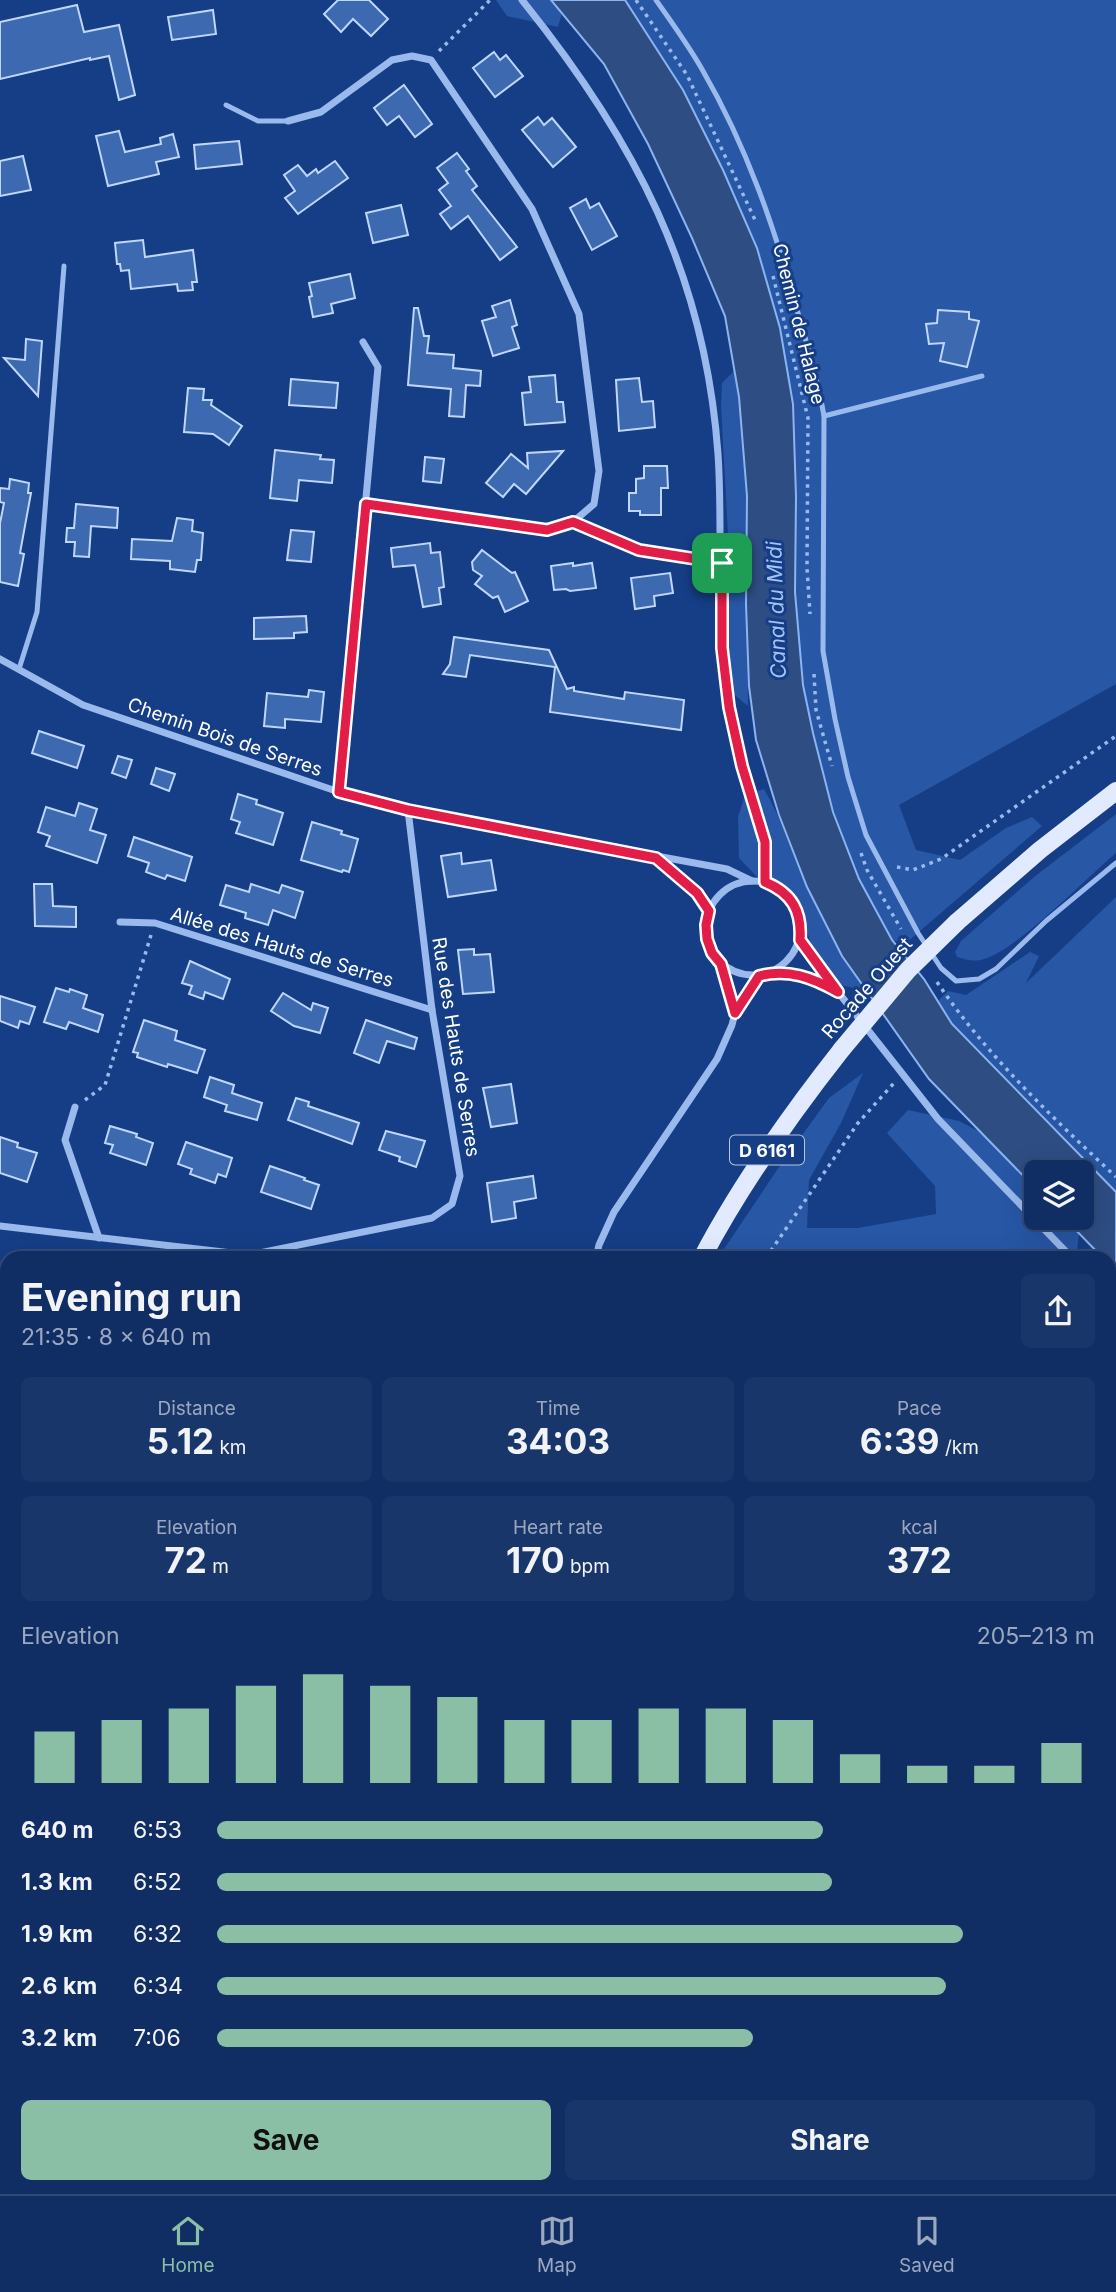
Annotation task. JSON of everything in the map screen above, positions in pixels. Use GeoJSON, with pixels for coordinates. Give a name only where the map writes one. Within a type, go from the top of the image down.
{"type":"FeatureCollection","features":[{"type":"Feature","properties":{"kind":"main road","name":"Rocade Ouest"},"geometry":{"type":"LineString","coordinates":[[706,1251],[789,1116],[908,970],[957,922],[1040,850],[1116,791]]}},
{"type":"Feature","properties":{"kind":"street"},"geometry":{"type":"LineString","coordinates":[[522,0],[559,46],[617,133],[663,223],[691,296],[709,373],[720,485],[722,648],[729,707],[742,766],[765,842],[765,882]]}},
{"type":"Feature","properties":{"kind":"street"},"geometry":{"type":"LineString","coordinates":[[288,121],[321,112],[392,60],[412,56],[430,60],[532,209],[579,314],[599,471],[594,504],[573,522],[547,530],[366,504]]}},
{"type":"Feature","properties":{"kind":"street"},"geometry":{"type":"LineString","coordinates":[[339,792],[378,367],[363,342]]}},
{"type":"Feature","properties":{"kind":"street","name":"Chemin Bois de Serres"},"geometry":{"type":"LineString","coordinates":[[0,659],[83,705],[339,792],[408,810],[727,869],[752,881]]}},
{"type":"Feature","properties":{"kind":"street","name":"Rue des Hauts de Serres"},"geometry":{"type":"LineString","coordinates":[[269,1251],[432,1218],[452,1204],[460,1176],[432,1010],[408,810]]}},
{"type":"Feature","properties":{"kind":"street","name":"Chemin Bois de Serres"},"geometry":{"type":"LineString","coordinates":[[656,858],[697,893],[709,911]]}},
{"type":"Feature","properties":{"kind":"street"},"geometry":{"type":"LineString","coordinates":[[765,882],[779,888],[790,898],[798,911],[800,940],[794,954],[784,965],[771,973],[747,976],[721,964],[712,953],[706,925],[709,911],[726,889],[738,883],[765,882]]}},
{"type":"Feature","properties":{"kind":"street","name":"Allée des Hauts de Serres"},"geometry":{"type":"LineString","coordinates":[[120,922],[155,923],[432,1010]]}},
{"type":"Feature","properties":{"kind":"street"},"geometry":{"type":"LineString","coordinates":[[800,940],[938,1119],[1065,1251]]}},
{"type":"Feature","properties":{"kind":"street"},"geometry":{"type":"LineString","coordinates":[[721,964],[735,1013]]}},
{"type":"Feature","properties":{"kind":"street"},"geometry":{"type":"LineString","coordinates":[[771,973],[809,976],[838,992]]}},
{"type":"Feature","properties":{"kind":"street"},"geometry":{"type":"LineString","coordinates":[[598,1251],[614,1212],[717,1059],[733,1025],[735,1013],[759,976]]}},
{"type":"Feature","properties":{"kind":"street"},"geometry":{"type":"LineString","coordinates":[[75,1107],[65,1140],[99,1238]]}},
{"type":"Feature","properties":{"kind":"street","name":"Rue des Hauts de Serres"},"geometry":{"type":"LineString","coordinates":[[0,1226],[214,1251]]}},
{"type":"Feature","properties":{"kind":"lane"},"geometry":{"type":"LineString","coordinates":[[656,0],[702,69],[767,206],[819,387],[824,416],[823,652],[835,719],[848,777],[866,835],[918,933],[942,968],[956,981],[979,979],[996,969],[1046,922],[1116,863]]}},
{"type":"Feature","properties":{"kind":"lane"},"geometry":{"type":"LineString","coordinates":[[226,105],[258,121],[288,121]]}},
{"type":"Feature","properties":{"kind":"lane"},"geometry":{"type":"LineString","coordinates":[[19,669],[37,612],[64,266]]}},
{"type":"Feature","properties":{"kind":"lane"},"geometry":{"type":"LineString","coordinates":[[824,416],[982,376]]}},
{"type":"Feature","properties":{"kind":"lane"},"geometry":{"type":"LineString","coordinates":[[573,522],[639,550]]}},
{"type":"Feature","properties":{"kind":"path"},"geometry":{"type":"LineString","coordinates":[[430,60],[490,0]]}},
{"type":"Feature","properties":{"kind":"path","name":"Chemin de Halage"},"geometry":{"type":"LineString","coordinates":[[636,0],[687,75],[760,229]]}},
{"type":"Feature","properties":{"kind":"path","name":"Chemin de Halage"},"geometry":{"type":"LineString","coordinates":[[772,268],[808,418],[807,568],[810,620]]}},
{"type":"Feature","properties":{"kind":"path"},"geometry":{"type":"LineString","coordinates":[[639,550],[722,563]]}},
{"type":"Feature","properties":{"kind":"path"},"geometry":{"type":"LineString","coordinates":[[814,671],[816,710],[835,778]]}},
{"type":"Feature","properties":{"kind":"path"},"geometry":{"type":"LineString","coordinates":[[867,870],[882,865],[913,870],[941,859],[1116,736]]}},
{"type":"Feature","properties":{"kind":"path"},"geometry":{"type":"LineString","coordinates":[[857,844],[867,870],[903,933]]}},
{"type":"Feature","properties":{"kind":"path"},"geometry":{"type":"LineString","coordinates":[[75,1107],[105,1085],[155,923]]}},
{"type":"Feature","properties":{"kind":"path"},"geometry":{"type":"LineString","coordinates":[[931,974],[977,1037],[1004,1068],[1116,1177]]}},
{"type":"Feature","properties":{"kind":"path"},"geometry":{"type":"LineString","coordinates":[[771,1251],[858,1123],[902,1074]]}},
{"type":"Feature","properties":{"kind":"shaded area"},"geometry":{"type":"Polygon","coordinates":[[[496,0],[551,0],[562,13],[558,27],[507,16],[496,0]]]}},
{"type":"Feature","properties":{"kind":"shaded area"},"geometry":{"type":"Polygon","coordinates":[[[625,0],[1116,0],[1116,684],[899,805],[916,850],[960,860],[1006,828],[1032,817],[1042,826],[906,943],[892,940],[859,879],[833,812],[813,733],[803,685],[795,592],[796,497],[779,324],[757,248],[723,170],[683,90],[625,0]]]}},
{"type":"Feature","properties":{"kind":"shaded area"},"geometry":{"type":"Polygon","coordinates":[[[734,371],[739,397],[747,502],[748,706],[726,688],[728,534],[721,406],[722,383],[734,371]]]}},
{"type":"Feature","properties":{"kind":"shaded area"},"geometry":{"type":"Polygon","coordinates":[[[764,789],[777,813],[820,915],[867,991],[840,985],[810,942],[804,918],[739,858],[738,817],[745,795],[764,789]]]}},
{"type":"Feature","properties":{"kind":"shaded area"},"geometry":{"type":"Polygon","coordinates":[[[1116,814],[1116,853],[1051,912],[998,953],[977,960],[957,957],[955,952],[961,941],[1034,877],[1116,814]]]}},
{"type":"Feature","properties":{"kind":"shaded area"},"geometry":{"type":"Polygon","coordinates":[[[1116,897],[1116,1192],[1094,1169],[1094,1160],[1085,1160],[952,1024],[938,1001],[948,991],[966,995],[1030,952],[1039,956],[1026,983],[1116,897]]]}},
{"type":"Feature","properties":{"kind":"shaded area"},"geometry":{"type":"Polygon","coordinates":[[[863,1073],[841,1123],[809,1180],[807,1228],[858,1228],[936,1214],[935,1186],[887,1133],[908,1110],[959,1121],[982,1133],[1024,1177],[1024,1230],[1076,1230],[1079,1233],[1077,1251],[723,1251],[829,1098],[863,1073]]]}},
{"type":"Feature","properties":{"kind":"water","name":"Canal du Midi"},"geometry":{"type":"Polygon","coordinates":[[[551,0],[625,0],[683,90],[723,170],[757,248],[780,328],[793,404],[795,592],[803,685],[833,812],[859,879],[892,940],[924,979],[952,1024],[1085,1160],[1024,1160],[1024,1177],[929,1079],[842,956],[807,887],[779,815],[756,740],[749,686],[746,604],[747,496],[739,397],[725,316],[648,144],[604,64],[551,0]]]}},
{"type":"Feature","properties":{"kind":"water"},"geometry":{"type":"Polygon","coordinates":[[[1094,1169],[1116,1192],[1116,1251],[1096,1251],[1076,1230],[1094,1230],[1094,1169]]]}},
{"type":"Feature","properties":{"kind":"building"},"geometry":{"type":"Polygon","coordinates":[[[338,0],[369,0],[388,19],[371,36],[353,19],[341,32],[324,14],[338,0]]]}},
{"type":"Feature","properties":{"kind":"building"},"geometry":{"type":"Polygon","coordinates":[[[77,5],[84,32],[119,25],[135,95],[119,100],[109,56],[0,79],[0,22],[77,5]]]}},
{"type":"Feature","properties":{"kind":"building"},"geometry":{"type":"Polygon","coordinates":[[[213,10],[216,34],[172,40],[168,17],[213,10]]]}},
{"type":"Feature","properties":{"kind":"building"},"geometry":{"type":"Polygon","coordinates":[[[494,52],[500,60],[506,55],[523,76],[495,97],[473,68],[494,52]]]}},
{"type":"Feature","properties":{"kind":"building"},"geometry":{"type":"Polygon","coordinates":[[[404,85],[432,124],[415,137],[399,116],[387,125],[374,108],[404,85]]]}},
{"type":"Feature","properties":{"kind":"building"},"geometry":{"type":"Polygon","coordinates":[[[538,117],[544,125],[552,118],[576,147],[553,167],[522,130],[538,117]]]}},
{"type":"Feature","properties":{"kind":"building"},"geometry":{"type":"Polygon","coordinates":[[[119,131],[125,152],[161,144],[160,138],[173,134],[179,157],[156,162],[159,174],[108,186],[96,136],[119,131]]]}},
{"type":"Feature","properties":{"kind":"building"},"geometry":{"type":"Polygon","coordinates":[[[239,141],[242,164],[196,169],[194,145],[239,141]]]}},
{"type":"Feature","properties":{"kind":"building"},"geometry":{"type":"Polygon","coordinates":[[[457,153],[477,186],[472,190],[517,247],[500,260],[468,216],[451,229],[440,214],[451,206],[439,190],[448,183],[437,168],[457,153]]]}},
{"type":"Feature","properties":{"kind":"building"},"geometry":{"type":"Polygon","coordinates":[[[23,156],[31,190],[0,196],[0,161],[23,156]]]}},
{"type":"Feature","properties":{"kind":"building"},"geometry":{"type":"Polygon","coordinates":[[[335,161],[348,178],[298,214],[285,198],[295,191],[284,175],[298,165],[307,176],[316,169],[318,173],[335,161]]]}},
{"type":"Feature","properties":{"kind":"building"},"geometry":{"type":"Polygon","coordinates":[[[586,199],[590,208],[599,203],[617,236],[592,250],[570,208],[586,199]]]}},
{"type":"Feature","properties":{"kind":"building"},"geometry":{"type":"Polygon","coordinates":[[[401,205],[408,235],[373,243],[366,213],[401,205]]]}},
{"type":"Feature","properties":{"kind":"building"},"geometry":{"type":"Polygon","coordinates":[[[143,240],[145,257],[193,250],[197,282],[192,282],[193,290],[178,291],[177,284],[131,289],[129,270],[121,271],[120,264],[117,264],[115,243],[143,240]]]}},
{"type":"Feature","properties":{"kind":"building"},"geometry":{"type":"Polygon","coordinates":[[[350,274],[355,298],[331,304],[333,313],[313,317],[309,283],[350,274]]]}},
{"type":"Feature","properties":{"kind":"building"},"geometry":{"type":"Polygon","coordinates":[[[510,300],[517,325],[512,327],[519,348],[493,356],[482,321],[496,317],[492,306],[510,300]]]}},
{"type":"Feature","properties":{"kind":"building"},"geometry":{"type":"Polygon","coordinates":[[[414,308],[418,308],[424,336],[429,336],[427,353],[454,355],[453,368],[481,371],[480,386],[466,385],[464,417],[449,416],[451,389],[408,385],[414,308]]]}},
{"type":"Feature","properties":{"kind":"building"},"geometry":{"type":"Polygon","coordinates":[[[938,310],[969,312],[969,319],[979,321],[967,367],[940,361],[944,343],[929,344],[926,324],[937,323],[938,310]]]}},
{"type":"Feature","properties":{"kind":"building"},"geometry":{"type":"Polygon","coordinates":[[[26,339],[42,341],[38,396],[4,358],[25,360],[26,339]]]}},
{"type":"Feature","properties":{"kind":"building"},"geometry":{"type":"Polygon","coordinates":[[[555,375],[557,402],[563,402],[565,422],[525,425],[522,393],[531,392],[529,377],[555,375]]]}},
{"type":"Feature","properties":{"kind":"building"},"geometry":{"type":"Polygon","coordinates":[[[639,378],[642,402],[653,401],[655,427],[619,431],[616,380],[639,378]]]}},
{"type":"Feature","properties":{"kind":"building"},"geometry":{"type":"Polygon","coordinates":[[[291,379],[338,383],[336,408],[289,405],[291,379]]]}},
{"type":"Feature","properties":{"kind":"building"},"geometry":{"type":"Polygon","coordinates":[[[188,388],[204,389],[203,400],[212,400],[211,405],[242,426],[229,445],[213,434],[184,432],[188,388]]]}},
{"type":"Feature","properties":{"kind":"building"},"geometry":{"type":"Polygon","coordinates":[[[275,450],[321,455],[320,459],[334,460],[332,483],[299,480],[297,501],[270,498],[275,450]]]}},
{"type":"Feature","properties":{"kind":"building"},"geometry":{"type":"Polygon","coordinates":[[[563,451],[526,494],[514,484],[503,497],[486,483],[511,454],[528,468],[527,453],[563,451]]]}},
{"type":"Feature","properties":{"kind":"building"},"geometry":{"type":"Polygon","coordinates":[[[425,457],[444,459],[441,483],[423,481],[425,457]]]}},
{"type":"Feature","properties":{"kind":"building"},"geometry":{"type":"Polygon","coordinates":[[[644,466],[667,466],[668,488],[661,488],[661,515],[640,515],[640,511],[629,511],[629,493],[636,493],[636,479],[644,478],[644,466]]]}},
{"type":"Feature","properties":{"kind":"building"},"geometry":{"type":"Polygon","coordinates":[[[10,479],[29,483],[28,493],[31,493],[20,553],[24,554],[18,586],[0,582],[0,523],[4,503],[0,502],[0,488],[9,489],[10,479]]]}},
{"type":"Feature","properties":{"kind":"building"},"geometry":{"type":"Polygon","coordinates":[[[76,504],[118,508],[117,528],[91,526],[89,557],[74,556],[75,542],[66,542],[67,528],[74,528],[76,504]]]}},
{"type":"Feature","properties":{"kind":"building"},"geometry":{"type":"Polygon","coordinates":[[[177,518],[193,520],[192,531],[203,533],[201,560],[197,560],[195,572],[170,569],[170,561],[131,559],[132,539],[172,541],[177,518]]]}},
{"type":"Feature","properties":{"kind":"building"},"geometry":{"type":"Polygon","coordinates":[[[291,530],[314,532],[311,562],[287,560],[291,530]]]}},
{"type":"Feature","properties":{"kind":"building"},"geometry":{"type":"Polygon","coordinates":[[[430,543],[431,553],[440,552],[444,587],[439,588],[441,604],[423,607],[415,565],[393,567],[391,548],[430,543]]]}},
{"type":"Feature","properties":{"kind":"building"},"geometry":{"type":"Polygon","coordinates":[[[482,550],[512,573],[515,572],[528,601],[505,612],[498,596],[493,598],[475,584],[482,576],[473,570],[472,562],[482,550]]]}},
{"type":"Feature","properties":{"kind":"building"},"geometry":{"type":"Polygon","coordinates":[[[573,563],[573,566],[592,563],[596,588],[554,590],[551,566],[573,563]]]}},
{"type":"Feature","properties":{"kind":"building"},"geometry":{"type":"Polygon","coordinates":[[[670,573],[673,593],[654,596],[655,606],[635,609],[631,578],[670,573]]]}},
{"type":"Feature","properties":{"kind":"building"},"geometry":{"type":"Polygon","coordinates":[[[306,616],[307,632],[294,633],[294,638],[254,639],[254,618],[306,616]]]}},
{"type":"Feature","properties":{"kind":"building"},"geometry":{"type":"Polygon","coordinates":[[[454,637],[549,650],[567,689],[574,687],[574,691],[624,699],[625,692],[684,700],[681,730],[550,712],[555,667],[470,655],[466,677],[443,674],[450,664],[454,637]]]}},
{"type":"Feature","properties":{"kind":"building"},"geometry":{"type":"Polygon","coordinates":[[[309,690],[324,692],[321,722],[285,719],[285,728],[264,726],[267,693],[308,697],[309,690]]]}},
{"type":"Feature","properties":{"kind":"building"},"geometry":{"type":"Polygon","coordinates":[[[39,731],[84,746],[77,768],[32,753],[39,731]]]}},
{"type":"Feature","properties":{"kind":"building"},"geometry":{"type":"Polygon","coordinates":[[[118,756],[132,760],[126,778],[112,773],[118,756]]]}},
{"type":"Feature","properties":{"kind":"building"},"geometry":{"type":"Polygon","coordinates":[[[156,768],[175,774],[169,791],[151,784],[156,768]]]}},
{"type":"Feature","properties":{"kind":"building"},"geometry":{"type":"Polygon","coordinates":[[[238,794],[257,800],[256,804],[283,813],[273,845],[236,833],[240,822],[231,819],[238,794]]]}},
{"type":"Feature","properties":{"kind":"building"},"geometry":{"type":"Polygon","coordinates":[[[79,803],[97,809],[90,830],[106,835],[97,863],[46,846],[50,836],[38,832],[46,807],[75,816],[79,803]]]}},
{"type":"Feature","properties":{"kind":"building"},"geometry":{"type":"Polygon","coordinates":[[[312,822],[358,839],[349,872],[301,860],[312,822]]]}},
{"type":"Feature","properties":{"kind":"building"},"geometry":{"type":"Polygon","coordinates":[[[134,837],[192,857],[185,881],[167,875],[165,879],[146,872],[149,863],[128,856],[134,837]]]}},
{"type":"Feature","properties":{"kind":"building"},"geometry":{"type":"Polygon","coordinates":[[[461,853],[462,864],[491,860],[496,890],[448,897],[441,856],[461,853]]]}},
{"type":"Feature","properties":{"kind":"building"},"geometry":{"type":"Polygon","coordinates":[[[34,884],[52,884],[53,906],[76,907],[76,927],[35,926],[34,884]]]}},
{"type":"Feature","properties":{"kind":"building"},"geometry":{"type":"Polygon","coordinates":[[[251,884],[279,893],[282,885],[303,892],[295,918],[273,910],[268,925],[245,918],[246,913],[220,905],[226,885],[249,892],[251,884]]]}},
{"type":"Feature","properties":{"kind":"building"},"geometry":{"type":"Polygon","coordinates":[[[474,949],[474,955],[490,954],[494,992],[463,994],[458,950],[474,949]]]}},
{"type":"Feature","properties":{"kind":"building"},"geometry":{"type":"Polygon","coordinates":[[[190,961],[230,979],[223,999],[205,992],[203,999],[189,994],[192,986],[182,983],[190,961]]]}},
{"type":"Feature","properties":{"kind":"building"},"geometry":{"type":"Polygon","coordinates":[[[56,988],[69,992],[70,989],[87,995],[83,1008],[103,1015],[98,1032],[69,1022],[66,1029],[44,1022],[56,988]]]}},
{"type":"Feature","properties":{"kind":"building"},"geometry":{"type":"Polygon","coordinates":[[[283,993],[311,1010],[313,1003],[328,1008],[320,1033],[294,1026],[271,1011],[283,993]]]}},
{"type":"Feature","properties":{"kind":"building"},"geometry":{"type":"Polygon","coordinates":[[[0,996],[35,1007],[29,1024],[20,1021],[18,1028],[0,1021],[0,996]]]}},
{"type":"Feature","properties":{"kind":"building"},"geometry":{"type":"Polygon","coordinates":[[[144,1020],[177,1031],[175,1040],[205,1050],[197,1073],[137,1057],[138,1053],[133,1052],[144,1020]]]}},
{"type":"Feature","properties":{"kind":"building"},"geometry":{"type":"Polygon","coordinates":[[[366,1020],[417,1038],[414,1049],[387,1041],[379,1063],[354,1053],[366,1020]]]}},
{"type":"Feature","properties":{"kind":"building"},"geometry":{"type":"Polygon","coordinates":[[[210,1077],[234,1085],[232,1093],[262,1103],[257,1120],[225,1111],[227,1105],[204,1097],[210,1077]]]}},
{"type":"Feature","properties":{"kind":"building"},"geometry":{"type":"Polygon","coordinates":[[[511,1084],[517,1123],[491,1127],[483,1088],[511,1084]]]}},
{"type":"Feature","properties":{"kind":"building"},"geometry":{"type":"Polygon","coordinates":[[[296,1098],[309,1102],[308,1106],[359,1123],[352,1144],[288,1120],[296,1098]]]}},
{"type":"Feature","properties":{"kind":"building"},"geometry":{"type":"Polygon","coordinates":[[[110,1126],[137,1134],[136,1137],[153,1143],[146,1165],[110,1153],[113,1145],[105,1143],[110,1126]]]}},
{"type":"Feature","properties":{"kind":"building"},"geometry":{"type":"Polygon","coordinates":[[[386,1131],[425,1141],[416,1167],[399,1161],[400,1157],[379,1150],[386,1131]]]}},
{"type":"Feature","properties":{"kind":"building"},"geometry":{"type":"Polygon","coordinates":[[[0,1137],[18,1143],[17,1147],[37,1153],[27,1182],[0,1173],[0,1137]]]}},
{"type":"Feature","properties":{"kind":"building"},"geometry":{"type":"Polygon","coordinates":[[[186,1142],[232,1158],[226,1177],[218,1174],[215,1183],[190,1174],[192,1169],[178,1164],[186,1142]]]}},
{"type":"Feature","properties":{"kind":"building"},"geometry":{"type":"Polygon","coordinates":[[[270,1166],[319,1185],[311,1209],[261,1192],[270,1166]]]}},
{"type":"Feature","properties":{"kind":"building"},"geometry":{"type":"Polygon","coordinates":[[[533,1176],[536,1198],[514,1202],[516,1218],[492,1222],[487,1183],[533,1176]]]}},
{"type":"Feature","properties":{"kind":"route"},"geometry":{"type":"LineString","coordinates":[[366,504],[547,530],[573,522],[639,550],[722,563],[722,648],[729,707],[742,766],[765,842],[765,882],[779,888],[790,898],[798,911],[800,940],[838,992],[809,976],[771,973],[759,976],[735,1013],[721,964],[712,953],[707,939],[709,911],[697,893],[656,858],[408,810],[339,792],[366,504]]}}]}
